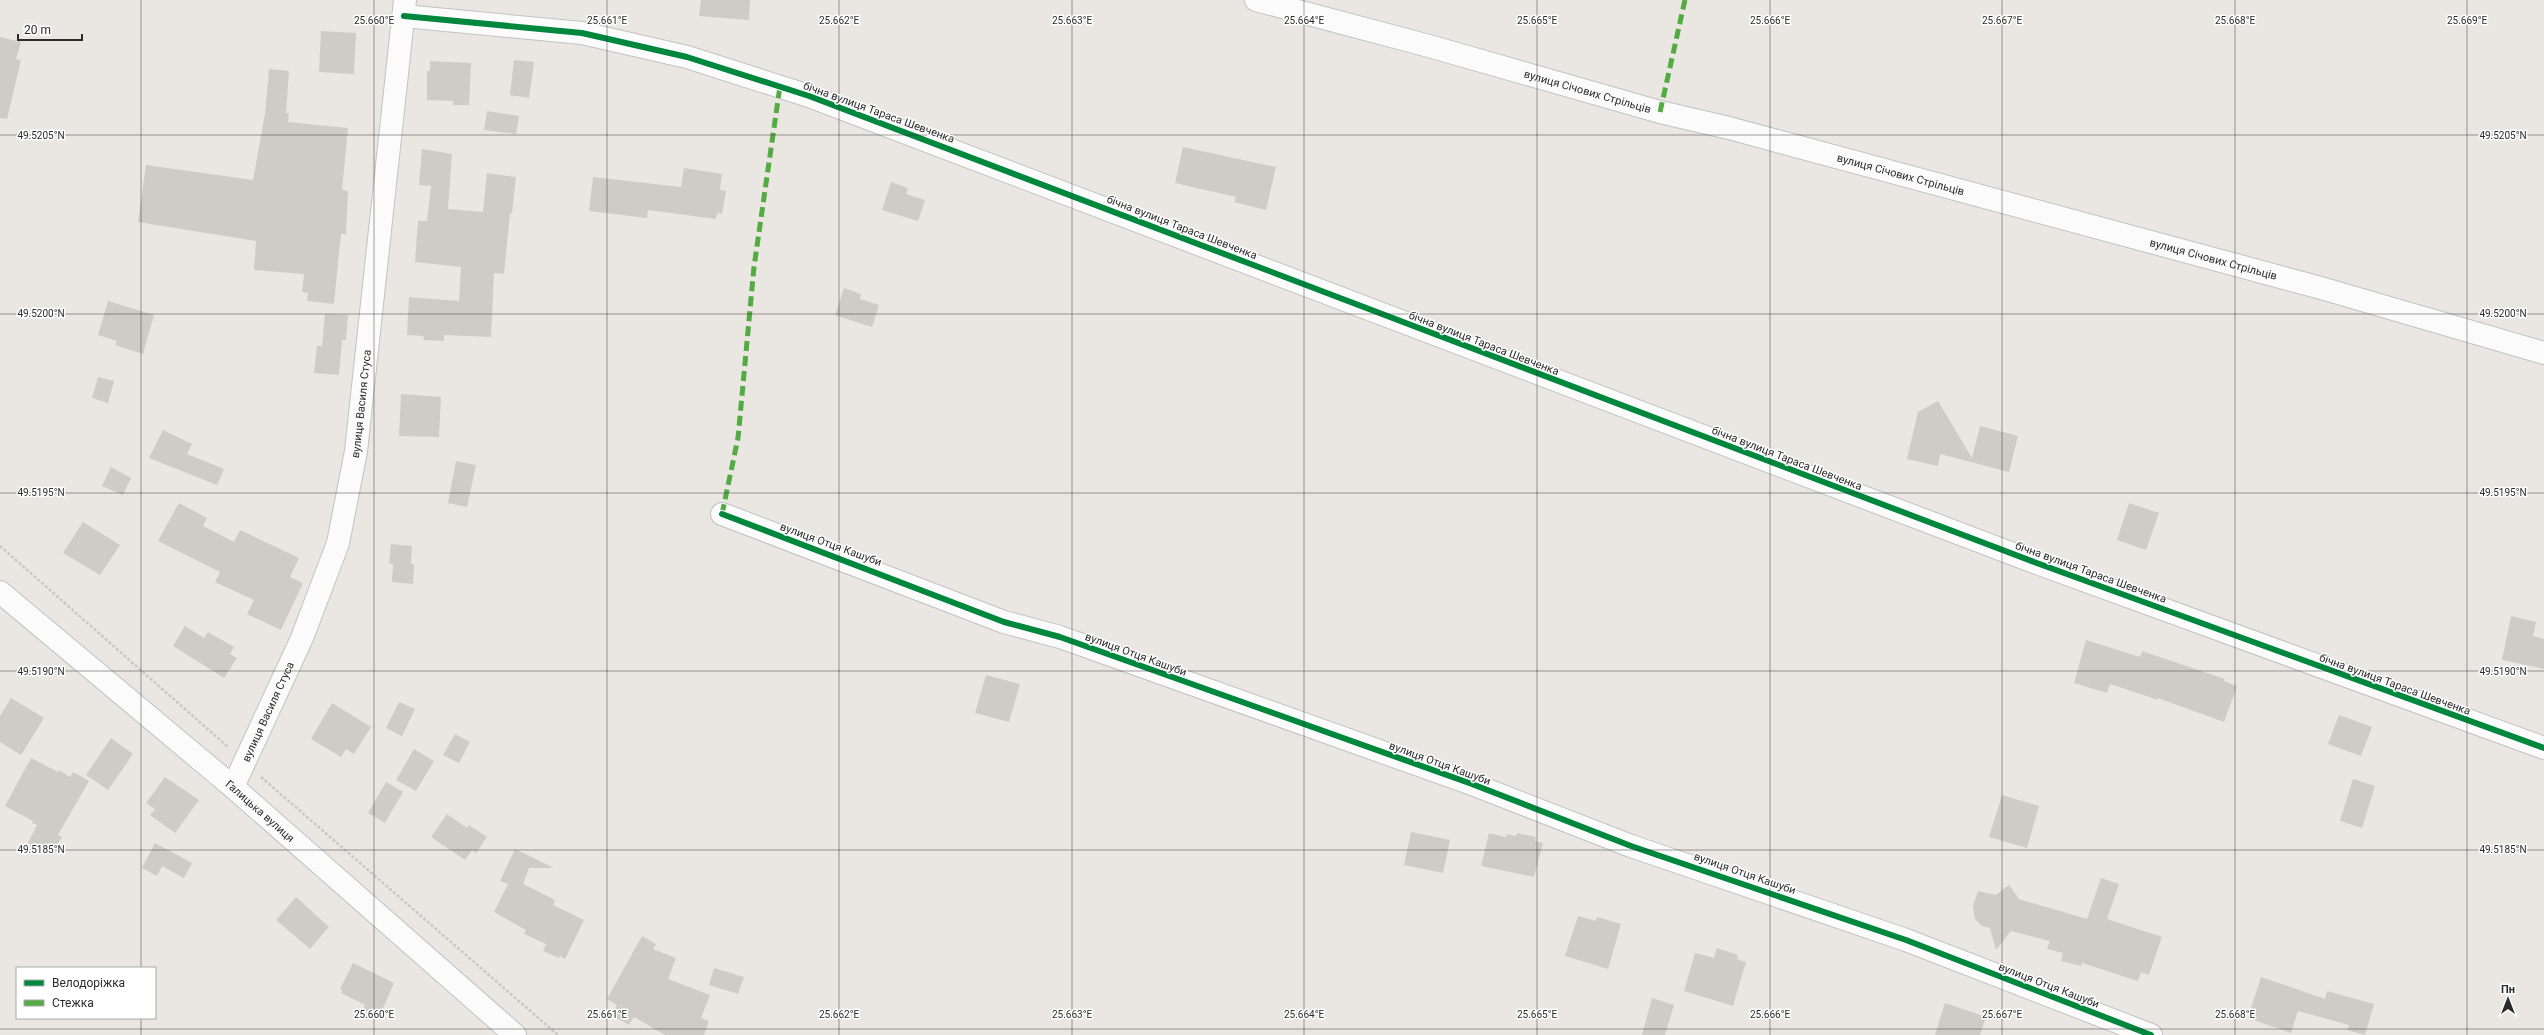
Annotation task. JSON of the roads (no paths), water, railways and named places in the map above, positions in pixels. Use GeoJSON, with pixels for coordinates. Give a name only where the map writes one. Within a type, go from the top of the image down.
{"type":"FeatureCollection","features":[{"type":"Feature","properties":{"kind":"street","name":"вулиця Січових Стрільців"},"geometry":{"type":"LineString","coordinates":[[1256,0],[1429,46],[1660,112],[1744,132],[2313,286],[2544,353]]}},
{"type":"Feature","properties":{"kind":"street","name":"бічна вулиця Тараса Шевченка"},"geometry":{"type":"LineString","coordinates":[[405,8],[582,33],[686,57],[809,96],[2042,565],[2544,748]]}},
{"type":"Feature","properties":{"kind":"street","name":"вулиця Василя Стуса"},"geometry":{"type":"LineString","coordinates":[[233,787],[302,638],[338,543],[356,451],[405,8]]}},
{"type":"Feature","properties":{"kind":"street","name":"вулиця Отця Кашуби"},"geometry":{"type":"LineString","coordinates":[[722,514],[1004,622],[1060,637],[1472,784],[1631,846],[1906,940],[2151,1035]]}},
{"type":"Feature","properties":{"kind":"street","name":"Галицька вулиця"},"geometry":{"type":"LineString","coordinates":[[0,592],[233,787],[515,1035]]}}]}
